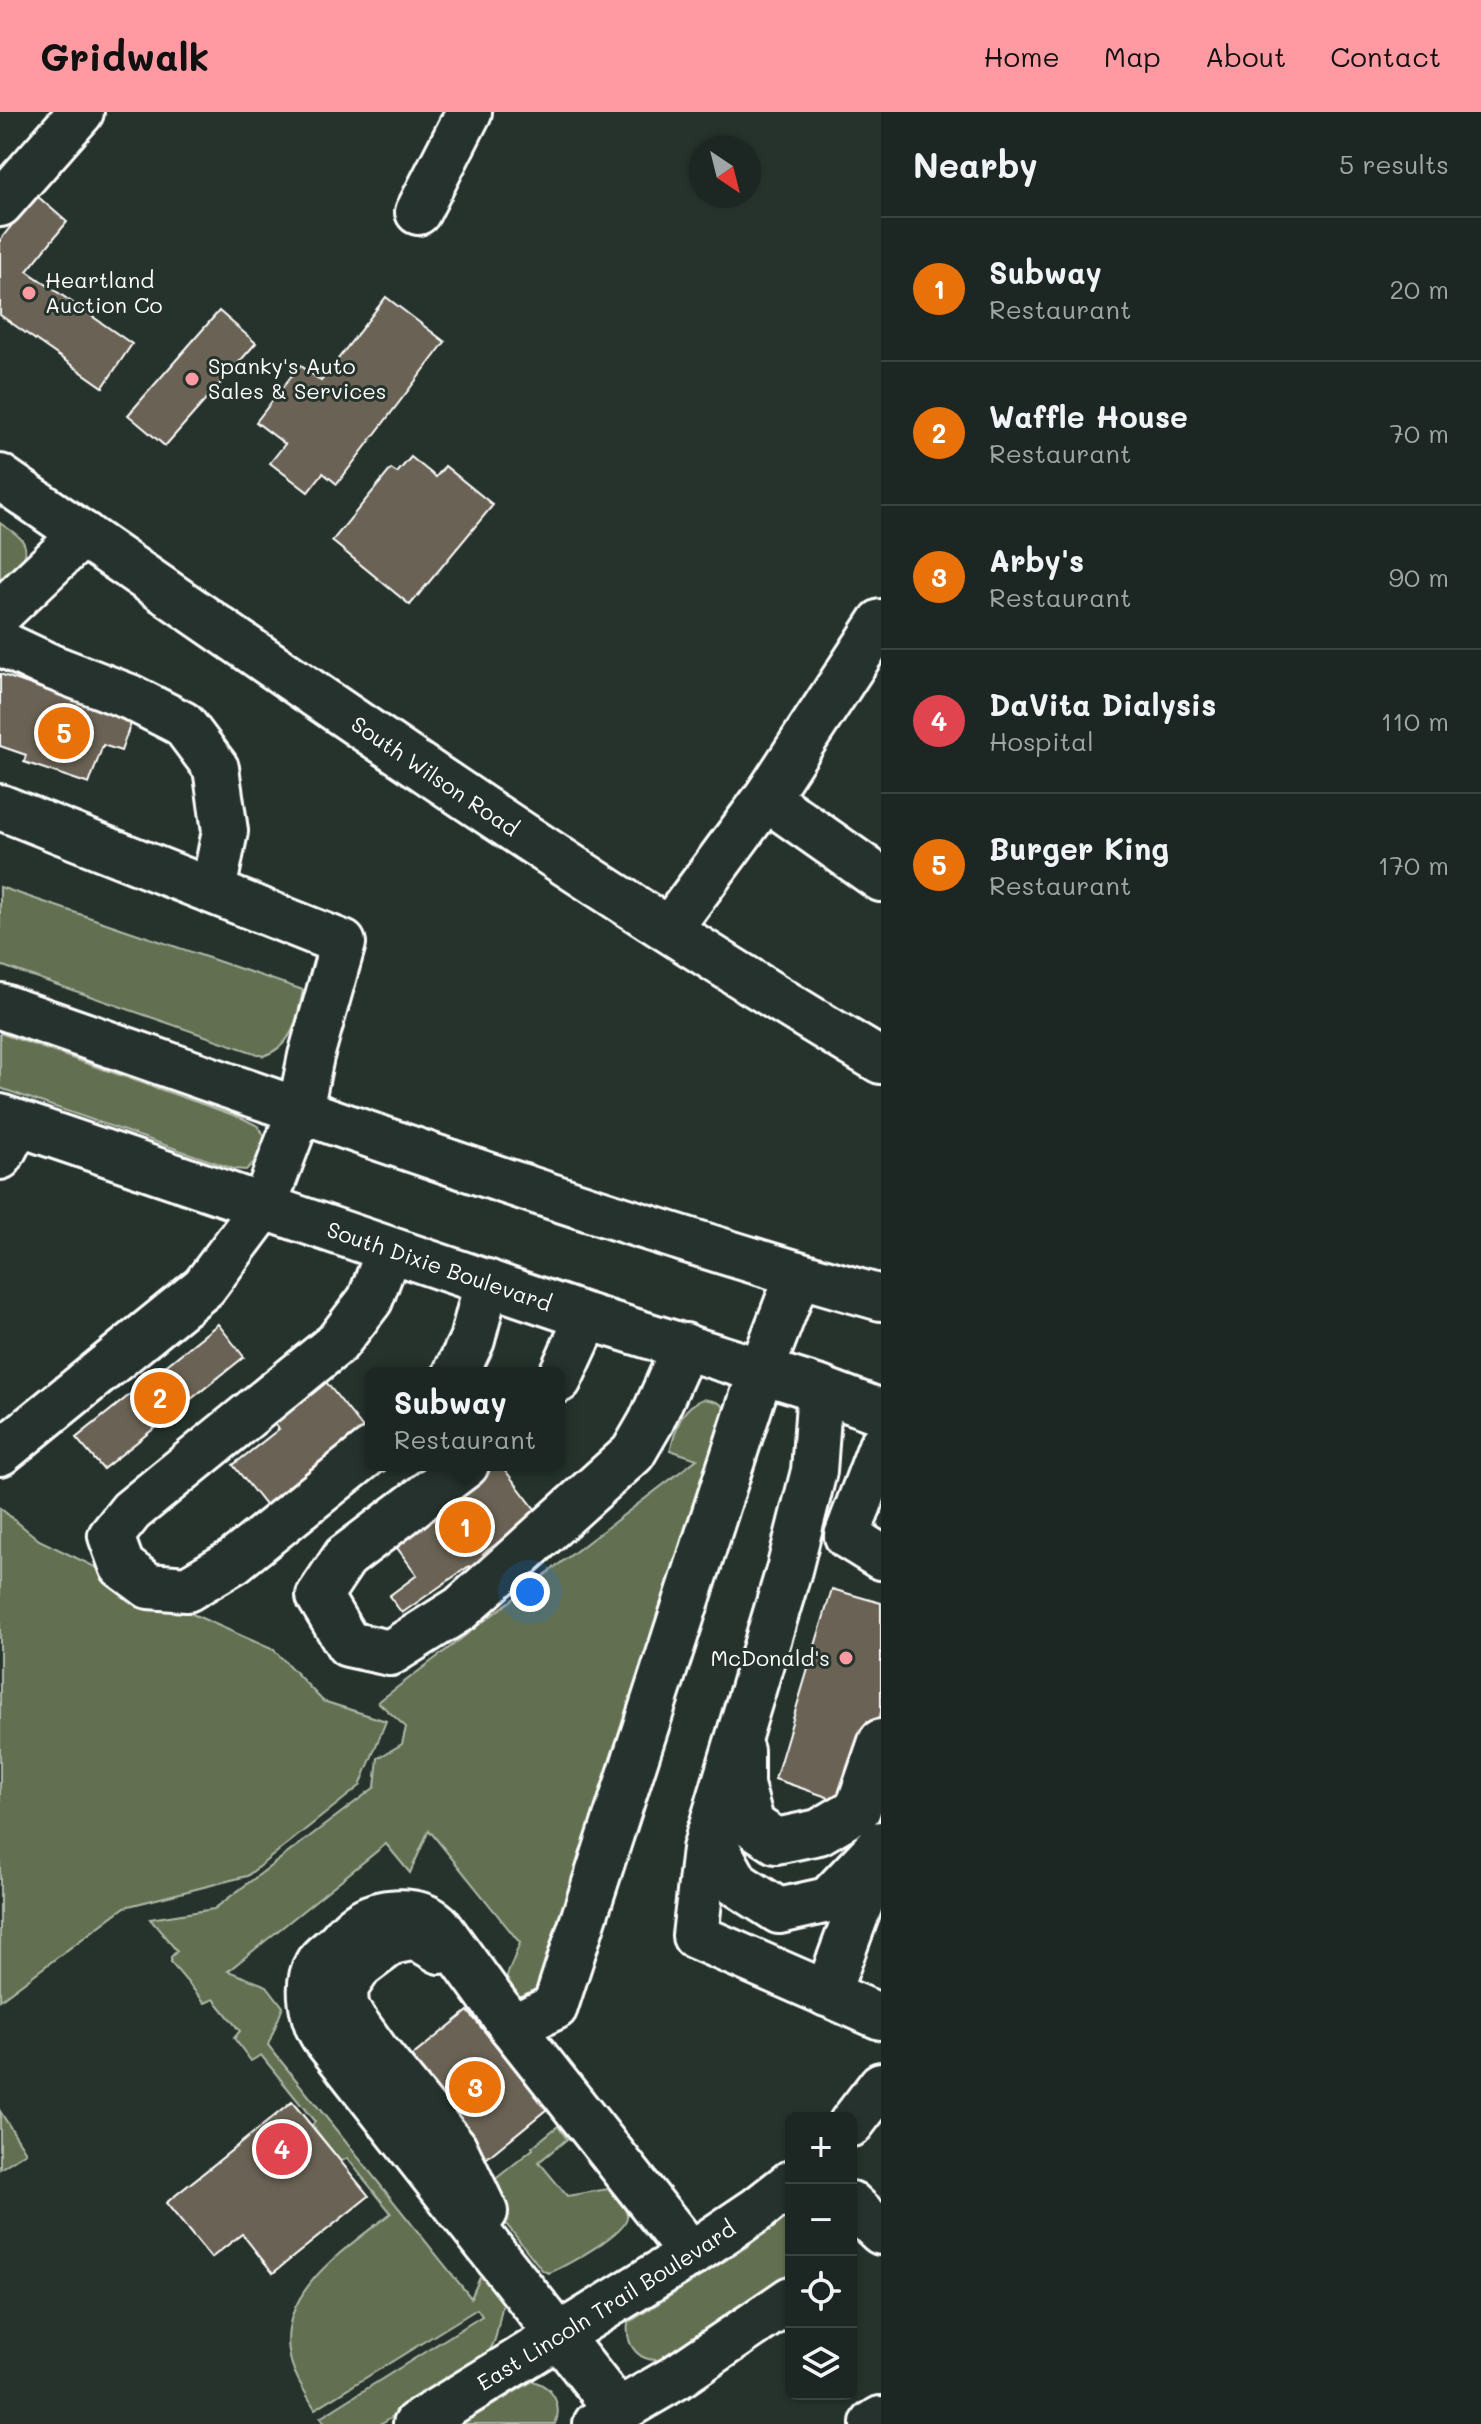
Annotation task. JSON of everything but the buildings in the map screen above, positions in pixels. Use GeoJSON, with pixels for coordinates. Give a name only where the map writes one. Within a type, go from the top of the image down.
{"type":"FeatureCollection","features":[{"type":"Feature","properties":{"kind":"main road"},"geometry":{"type":"LineString","coordinates":[[0,204],[81,112]]}},
{"type":"Feature","properties":{"kind":"main road"},"geometry":{"type":"LineString","coordinates":[[418,212],[469,112]]}},
{"type":"Feature","properties":{"kind":"main road","name":"South Wilson Road"},"geometry":{"type":"LineString","coordinates":[[0,477],[433,776],[740,978],[881,1061]]}},
{"type":"Feature","properties":{"kind":"main road"},"geometry":{"type":"LineString","coordinates":[[0,613],[83,534]]}},
{"type":"Feature","properties":{"kind":"main road"},"geometry":{"type":"LineString","coordinates":[[669,929],[766,798],[881,622]]}},
{"type":"Feature","properties":{"kind":"main road"},"geometry":{"type":"LineString","coordinates":[[0,643],[49,666],[130,697],[183,724],[216,768],[225,831],[213,891]]}},
{"type":"Feature","properties":{"kind":"main road"},"geometry":{"type":"LineString","coordinates":[[766,798],[881,879]]}},
{"type":"Feature","properties":{"kind":"main road"},"geometry":{"type":"LineString","coordinates":[[0,807],[343,943],[311,1056],[300,1110],[263,1208],[204,1287],[0,1453]]}},
{"type":"Feature","properties":{"kind":"main road"},"geometry":{"type":"LineString","coordinates":[[0,1006],[511,1183],[798,1275],[881,1298]]}},
{"type":"Feature","properties":{"kind":"main road","name":"South Dixie Boulevard"},"geometry":{"type":"LineString","coordinates":[[6,1132],[263,1208],[588,1317],[820,1389],[881,1412]]}},
{"type":"Feature","properties":{"kind":"main road"},"geometry":{"type":"LineString","coordinates":[[365,1456],[234,1561],[187,1589],[149,1586],[122,1566],[111,1536],[131,1511],[337,1343],[370,1300],[389,1250]]}},
{"type":"Feature","properties":{"kind":"main road"},"geometry":{"type":"LineString","coordinates":[[512,2027],[555,2007],[761,1371],[798,1275]]}},
{"type":"Feature","properties":{"kind":"main road"},"geometry":{"type":"LineString","coordinates":[[459,1367],[472,1340],[487,1282]]}},
{"type":"Feature","properties":{"kind":"main road"},"geometry":{"type":"LineString","coordinates":[[565,1367],[588,1317]]}},
{"type":"Feature","properties":{"kind":"main road"},"geometry":{"type":"LineString","coordinates":[[458,1471],[345,1557],[319,1596],[348,1644],[390,1653],[460,1609],[526,1551],[633,1453],[651,1422],[685,1346]]}},
{"type":"Feature","properties":{"kind":"main road"},"geometry":{"type":"LineString","coordinates":[[820,1389],[814,1471],[789,1570],[705,1849],[695,1936],[881,2017]]}},
{"type":"Feature","properties":{"kind":"main road"},"geometry":{"type":"LineString","coordinates":[[801,1520],[864,1547],[881,1446]]}},
{"type":"Feature","properties":{"kind":"main road"},"geometry":{"type":"LineString","coordinates":[[742,1725],[741,1785],[752,1825],[776,1841],[819,1832],[873,1834]]}},
{"type":"Feature","properties":{"kind":"main road"},"geometry":{"type":"LineString","coordinates":[[827,1994],[873,1834],[881,1742]]}},
{"type":"Feature","properties":{"kind":"main road"},"geometry":{"type":"LineString","coordinates":[[709,1834],[737,1884],[779,1911],[828,1900],[873,1834]]}},
{"type":"Feature","properties":{"kind":"main road"},"geometry":{"type":"LineString","coordinates":[[691,2254],[512,2027],[438,1925],[427,1916],[406,1912],[382,1915],[359,1923],[317,1964],[312,1980],[315,2024],[560,2335],[607,2417],[675,2378],[785,2303]]}},
{"type":"Feature","properties":{"kind":"main road"},"geometry":{"type":"LineString","coordinates":[[857,2116],[881,2085]]}},
{"type":"Feature","properties":{"kind":"main road","name":"East Lincoln Trail Boulevard"},"geometry":{"type":"LineString","coordinates":[[416,2424],[691,2254],[790,2184]]}},
{"type":"Feature","properties":{"kind":"main road"},"geometry":{"type":"LineString","coordinates":[[661,2424],[675,2378]]}},
{"type":"Feature","properties":{"kind":"main road"},"geometry":{"type":"LineString","coordinates":[[873,2424],[881,2419]]}},
{"type":"Feature","properties":{"kind":"green space"},"geometry":{"type":"Polygon","coordinates":[[[0,523],[21,539],[25,551],[17,569],[0,578],[0,523]]]}},
{"type":"Feature","properties":{"kind":"green space"},"geometry":{"type":"Polygon","coordinates":[[[0,887],[303,990],[299,1011],[288,1038],[263,1056],[0,965],[0,887]]]}},
{"type":"Feature","properties":{"kind":"green space"},"geometry":{"type":"Polygon","coordinates":[[[0,1033],[242,1118],[258,1126],[266,1138],[263,1148],[246,1170],[234,1169],[0,1088],[0,1033]]]}},
{"type":"Feature","properties":{"kind":"green space"},"geometry":{"type":"Polygon","coordinates":[[[703,1399],[718,1403],[729,1414],[556,1982],[526,1998],[514,1994],[504,1983],[520,1943],[429,1830],[410,1873],[386,1844],[228,1971],[267,1986],[283,2007],[268,2045],[471,2298],[485,2266],[505,2298],[495,2340],[479,2363],[380,2424],[324,2424],[320,2418],[482,2316],[477,2309],[315,2409],[292,2365],[288,2340],[292,2316],[316,2276],[391,2213],[347,2158],[341,2162],[312,2125],[315,2122],[261,2055],[251,2061],[234,2038],[240,2031],[214,1999],[205,2003],[171,1963],[171,1957],[177,1951],[150,1919],[214,1909],[375,1787],[378,1758],[402,1744],[406,1727],[378,1702],[697,1459],[670,1450],[684,1413],[703,1399]]]}},
{"type":"Feature","properties":{"kind":"green space"},"geometry":{"type":"Polygon","coordinates":[[[0,1508],[39,1540],[274,1650],[323,1701],[386,1721],[360,1786],[247,1876],[125,1907],[0,2000],[0,1508]]]}},
{"type":"Feature","properties":{"kind":"green space"},"geometry":{"type":"Polygon","coordinates":[[[0,2111],[26,2152],[0,2169],[0,2111]]]}},
{"type":"Feature","properties":{"kind":"green space"},"geometry":{"type":"Polygon","coordinates":[[[558,2126],[567,2139],[539,2162],[567,2196],[608,2189],[627,2214],[619,2230],[608,2239],[549,2273],[543,2271],[500,2216],[488,2185],[558,2126]]]}},
{"type":"Feature","properties":{"kind":"green space"},"geometry":{"type":"Polygon","coordinates":[[[785,2217],[785,2283],[665,2359],[649,2359],[636,2352],[629,2340],[628,2323],[748,2246],[785,2217]]]}},
{"type":"Feature","properties":{"kind":"green space"},"geometry":{"type":"Polygon","coordinates":[[[533,2381],[551,2392],[558,2410],[555,2424],[462,2424],[533,2381]]]}},
{"type":"Feature","properties":{"kind":"place","name":"Heartland Auction Co"},"geometry":{"type":"Point","coordinates":[29,293]}},
{"type":"Feature","properties":{"kind":"place","name":"Spanky's Auto Sales & Services"},"geometry":{"type":"Point","coordinates":[192,379]}},
{"type":"Feature","properties":{"kind":"place","name":"Burger King"},"geometry":{"type":"Point","coordinates":[64,733]}},
{"type":"Feature","properties":{"kind":"place","name":"Waffle House"},"geometry":{"type":"Point","coordinates":[160,1398]}},
{"type":"Feature","properties":{"kind":"place","name":"Subway"},"geometry":{"type":"Point","coordinates":[465,1527]}},
{"type":"Feature","properties":{"kind":"place","name":"McDonald's"},"geometry":{"type":"Point","coordinates":[846,1658]}},
{"type":"Feature","properties":{"kind":"place","name":"Arby's"},"geometry":{"type":"Point","coordinates":[475,2087]}},
{"type":"Feature","properties":{"kind":"place","name":"DaVita Dialysis"},"geometry":{"type":"Point","coordinates":[282,2149]}}]}
